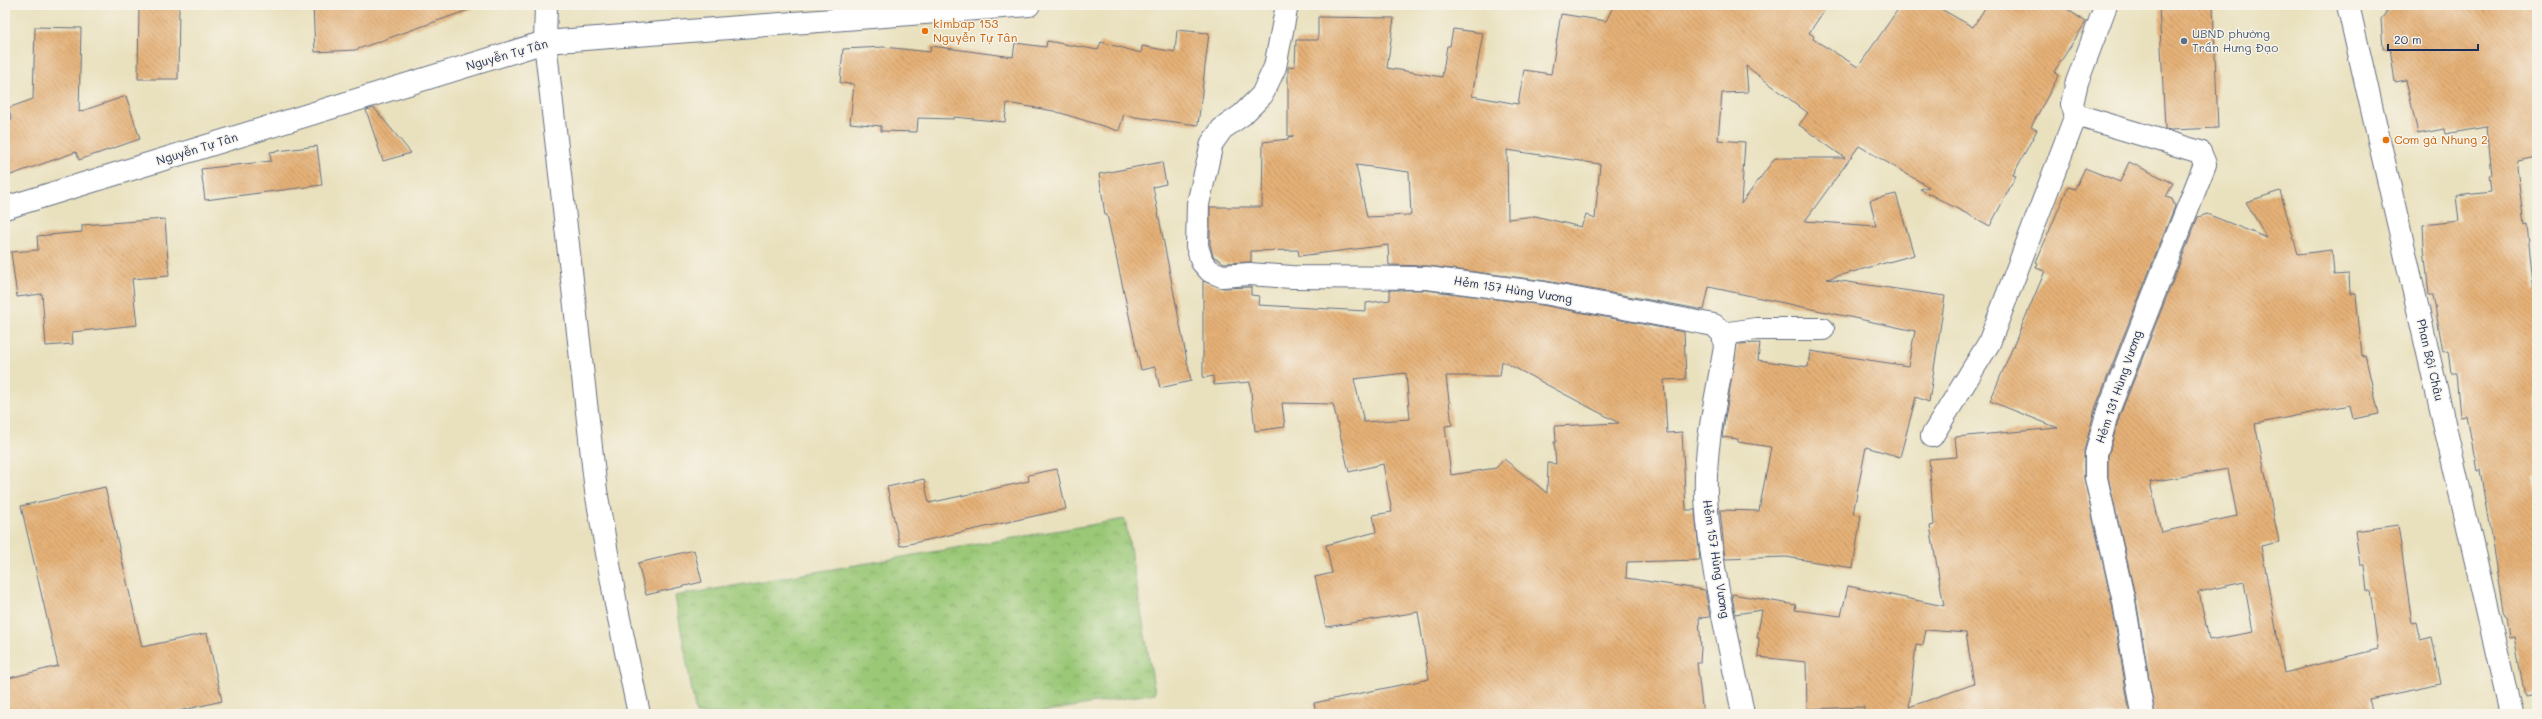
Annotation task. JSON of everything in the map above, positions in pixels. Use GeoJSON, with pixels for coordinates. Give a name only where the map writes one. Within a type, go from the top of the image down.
{"type":"FeatureCollection","features":[{"type":"Feature","properties":{"kind":"street"},"geometry":{"type":"LineString","coordinates":[[546,5],[545,42],[596,491],[616,604],[639,714]]}},
{"type":"Feature","properties":{"kind":"street","name":"Nguyễn Tự Tân"},"geometry":{"type":"LineString","coordinates":[[5,208],[545,42],[1029,5]]}},
{"type":"Feature","properties":{"kind":"street","name":"Hẻm 157 Hùng Vương"},"geometry":{"type":"LineString","coordinates":[[1286,5],[1275,67],[1262,95],[1242,115],[1222,129],[1212,143],[1198,204],[1197,246],[1202,262],[1210,271],[1222,276],[1249,274],[1292,278],[1427,278],[1498,286],[1714,325],[1723,334],[1725,348],[1710,439],[1706,494],[1713,555],[1743,714]]}},
{"type":"Feature","properties":{"kind":"street"},"geometry":{"type":"LineString","coordinates":[[1932,436],[1989,343],[2076,116],[2072,104],[2077,82],[2106,5]]}},
{"type":"Feature","properties":{"kind":"street","name":"Phan Bội Châu"},"geometry":{"type":"LineString","coordinates":[[2348,5],[2511,714]]}},
{"type":"Feature","properties":{"kind":"street","name":"Hẻm 131 Hùng Vương"},"geometry":{"type":"LineString","coordinates":[[2076,116],[2200,152],[2205,164],[2108,411],[2096,454],[2096,478],[2124,602],[2143,714]]}},
{"type":"Feature","properties":{"kind":"street"},"geometry":{"type":"LineString","coordinates":[[1723,334],[1756,329],[1823,329]]}},
{"type":"Feature","properties":{"kind":"green space"},"geometry":{"type":"Polygon","coordinates":[[[1125,519],[1155,693],[1030,714],[696,714],[675,596],[1125,519]]]}},
{"type":"Feature","properties":{"kind":"building"},"geometry":{"type":"Polygon","coordinates":[[[139,5],[179,5],[178,79],[138,79],[139,5]]]}},
{"type":"Feature","properties":{"kind":"building"},"geometry":{"type":"Polygon","coordinates":[[[313,5],[473,5],[474,8],[355,50],[315,52],[313,5]]]}},
{"type":"Feature","properties":{"kind":"building"},"geometry":{"type":"Polygon","coordinates":[[[1614,5],[1828,5],[1809,33],[1814,36],[1813,39],[1858,67],[1901,5],[1934,5],[1973,27],[1987,5],[2061,5],[2086,22],[2054,72],[2059,75],[2031,127],[2037,130],[2013,175],[2016,176],[1990,226],[1920,189],[1929,187],[1859,146],[1805,221],[1876,226],[1870,200],[1896,194],[1914,255],[1827,279],[1945,296],[1929,402],[1916,397],[1900,457],[1866,447],[1853,514],[1861,515],[1853,568],[1786,557],[1725,559],[1720,510],[1759,511],[1771,447],[1738,442],[1738,439],[1722,437],[1737,344],[1760,343],[1758,360],[1808,367],[1810,351],[1908,366],[1915,331],[1709,287],[1704,310],[1546,281],[1428,266],[1389,265],[1388,245],[1299,256],[1298,250],[1251,251],[1251,262],[1224,263],[1213,256],[1210,244],[1210,207],[1262,207],[1263,142],[1288,139],[1288,137],[1294,136],[1288,136],[1288,67],[1295,66],[1296,40],[1318,40],[1318,17],[1394,18],[1387,68],[1442,77],[1447,46],[1450,46],[1453,29],[1483,33],[1472,96],[1518,104],[1524,70],[1551,74],[1561,14],[1606,21],[1614,5]],[[1746,66],[1748,92],[1722,93],[1718,140],[1745,142],[1741,204],[1775,158],[1845,158],[1799,125],[1808,113],[1746,66]],[[1507,150],[1508,219],[1535,216],[1581,227],[1586,215],[1595,219],[1600,164],[1507,150]],[[1356,165],[1367,217],[1411,215],[1409,172],[1356,165]]]}},
{"type":"Feature","properties":{"kind":"building"},"geometry":{"type":"Polygon","coordinates":[[[2159,5],[2213,5],[2218,128],[2165,129],[2159,5]]]}},
{"type":"Feature","properties":{"kind":"building"},"geometry":{"type":"Polygon","coordinates":[[[2392,5],[2537,5],[2537,157],[2518,161],[2517,167],[2524,226],[2527,225],[2534,291],[2537,291],[2537,476],[2534,477],[2537,500],[2537,695],[2525,697],[2514,636],[2509,637],[2506,616],[2504,616],[2480,470],[2477,471],[2467,416],[2460,417],[2456,373],[2451,373],[2448,351],[2443,352],[2433,295],[2429,295],[2424,248],[2423,225],[2459,221],[2456,196],[2491,192],[2489,175],[2492,175],[2487,127],[2445,134],[2444,129],[2418,134],[2406,80],[2395,82],[2390,48],[2383,49],[2381,19],[2392,5]]]}},
{"type":"Feature","properties":{"kind":"building"},"geometry":{"type":"Polygon","coordinates":[[[35,27],[81,28],[79,112],[126,96],[140,139],[79,160],[76,152],[5,177],[5,121],[12,119],[8,108],[33,99],[35,27]]]}},
{"type":"Feature","properties":{"kind":"building"},"geometry":{"type":"Polygon","coordinates":[[[1177,30],[1209,33],[1198,125],[1135,117],[1124,114],[1119,131],[1054,111],[1007,103],[1005,122],[954,117],[954,119],[918,118],[917,132],[881,131],[881,126],[850,123],[854,84],[840,83],[843,49],[884,47],[930,52],[931,46],[1013,57],[1015,43],[1046,47],[1047,41],[1098,50],[1101,42],[1141,53],[1142,46],[1175,52],[1177,30]]]}},
{"type":"Feature","properties":{"kind":"building"},"geometry":{"type":"Polygon","coordinates":[[[374,108],[411,153],[383,161],[366,110],[374,108]]]}},
{"type":"Feature","properties":{"kind":"building"},"geometry":{"type":"Polygon","coordinates":[[[317,146],[322,185],[205,200],[201,169],[271,161],[270,152],[317,146]]]}},
{"type":"Feature","properties":{"kind":"building"},"geometry":{"type":"Polygon","coordinates":[[[1162,162],[1166,184],[1153,187],[1191,381],[1160,388],[1155,367],[1141,370],[1107,215],[1105,215],[1099,174],[1162,162]]]}},
{"type":"Feature","properties":{"kind":"building"},"geometry":{"type":"Polygon","coordinates":[[[2129,162],[2173,183],[2166,197],[2172,199],[2175,206],[2096,406],[2084,451],[2084,478],[2112,604],[2130,714],[1882,714],[1864,713],[1864,707],[1807,709],[1806,662],[1758,657],[1759,638],[1757,638],[1762,610],[1735,614],[1732,594],[1796,605],[1795,610],[1841,616],[1848,586],[1944,606],[1930,526],[1934,525],[1929,459],[1957,457],[1955,437],[2058,428],[1990,401],[2045,271],[2036,268],[2038,263],[2036,262],[2068,187],[2075,189],[2085,168],[2120,182],[2129,162]],[[1926,630],[1923,645],[1916,644],[1909,707],[1974,684],[1966,633],[1926,630]]]}},
{"type":"Feature","properties":{"kind":"building"},"geometry":{"type":"Polygon","coordinates":[[[2280,191],[2298,254],[2332,250],[2334,275],[2349,274],[2350,294],[2356,294],[2362,356],[2365,355],[2379,414],[2353,419],[2350,405],[2255,424],[2279,542],[2261,546],[2284,673],[2378,649],[2370,591],[2367,591],[2364,565],[2360,565],[2355,531],[2398,525],[2412,623],[2416,622],[2420,640],[2432,637],[2441,684],[2369,699],[2373,714],[2155,714],[2136,600],[2108,477],[2108,456],[2120,415],[2198,217],[2207,214],[2267,238],[2246,202],[2280,191]],[[2228,469],[2150,482],[2161,532],[2237,516],[2228,469]],[[2244,582],[2199,592],[2209,640],[2253,632],[2244,582]]]}},
{"type":"Feature","properties":{"kind":"building"},"geometry":{"type":"Polygon","coordinates":[[[165,219],[169,276],[132,279],[137,325],[72,332],[73,344],[46,346],[42,294],[17,297],[11,252],[38,250],[37,236],[82,232],[82,225],[165,219]]]}},
{"type":"Feature","properties":{"kind":"building"},"geometry":{"type":"Polygon","coordinates":[[[1203,281],[1223,288],[1251,287],[1251,295],[1259,296],[1258,305],[1366,311],[1366,303],[1390,300],[1390,290],[1426,290],[1542,305],[1684,332],[1686,379],[1664,380],[1667,433],[1682,432],[1686,510],[1695,510],[1700,560],[1627,562],[1626,578],[1705,590],[1710,617],[1699,618],[1701,648],[1700,663],[1697,663],[1703,714],[1316,714],[1314,703],[1429,679],[1418,612],[1326,627],[1315,577],[1332,573],[1326,545],[1376,532],[1373,515],[1392,512],[1383,464],[1349,472],[1333,404],[1282,403],[1285,427],[1255,431],[1250,382],[1214,385],[1213,376],[1203,378],[1203,281]],[[1502,361],[1500,376],[1446,376],[1452,425],[1445,426],[1451,475],[1496,468],[1504,459],[1547,493],[1548,463],[1556,464],[1554,442],[1556,442],[1555,426],[1619,423],[1502,361]],[[1406,373],[1354,379],[1364,422],[1410,419],[1406,373]]]}},
{"type":"Feature","properties":{"kind":"building"},"geometry":{"type":"Polygon","coordinates":[[[1057,469],[1066,509],[900,546],[887,487],[924,479],[929,503],[1029,481],[1028,475],[1057,469]]]}},
{"type":"Feature","properties":{"kind":"building"},"geometry":{"type":"Polygon","coordinates":[[[105,487],[142,647],[207,633],[222,701],[166,714],[5,714],[5,679],[58,666],[21,506],[105,487]]]}},
{"type":"Feature","properties":{"kind":"building"},"geometry":{"type":"Polygon","coordinates":[[[694,550],[702,582],[646,595],[638,563],[694,550]]]}},
{"type":"Feature","properties":{"kind":"place","name":"kimbap 153 Nguyễn Tự Tân"},"geometry":{"type":"Point","coordinates":[925,31]}},
{"type":"Feature","properties":{"kind":"place","name":"UBND phường Trần Hưng Đạo"},"geometry":{"type":"Point","coordinates":[2184,41]}},
{"type":"Feature","properties":{"kind":"place","name":"Cơm gà Nhung 2"},"geometry":{"type":"Point","coordinates":[2386,140]}}]}
